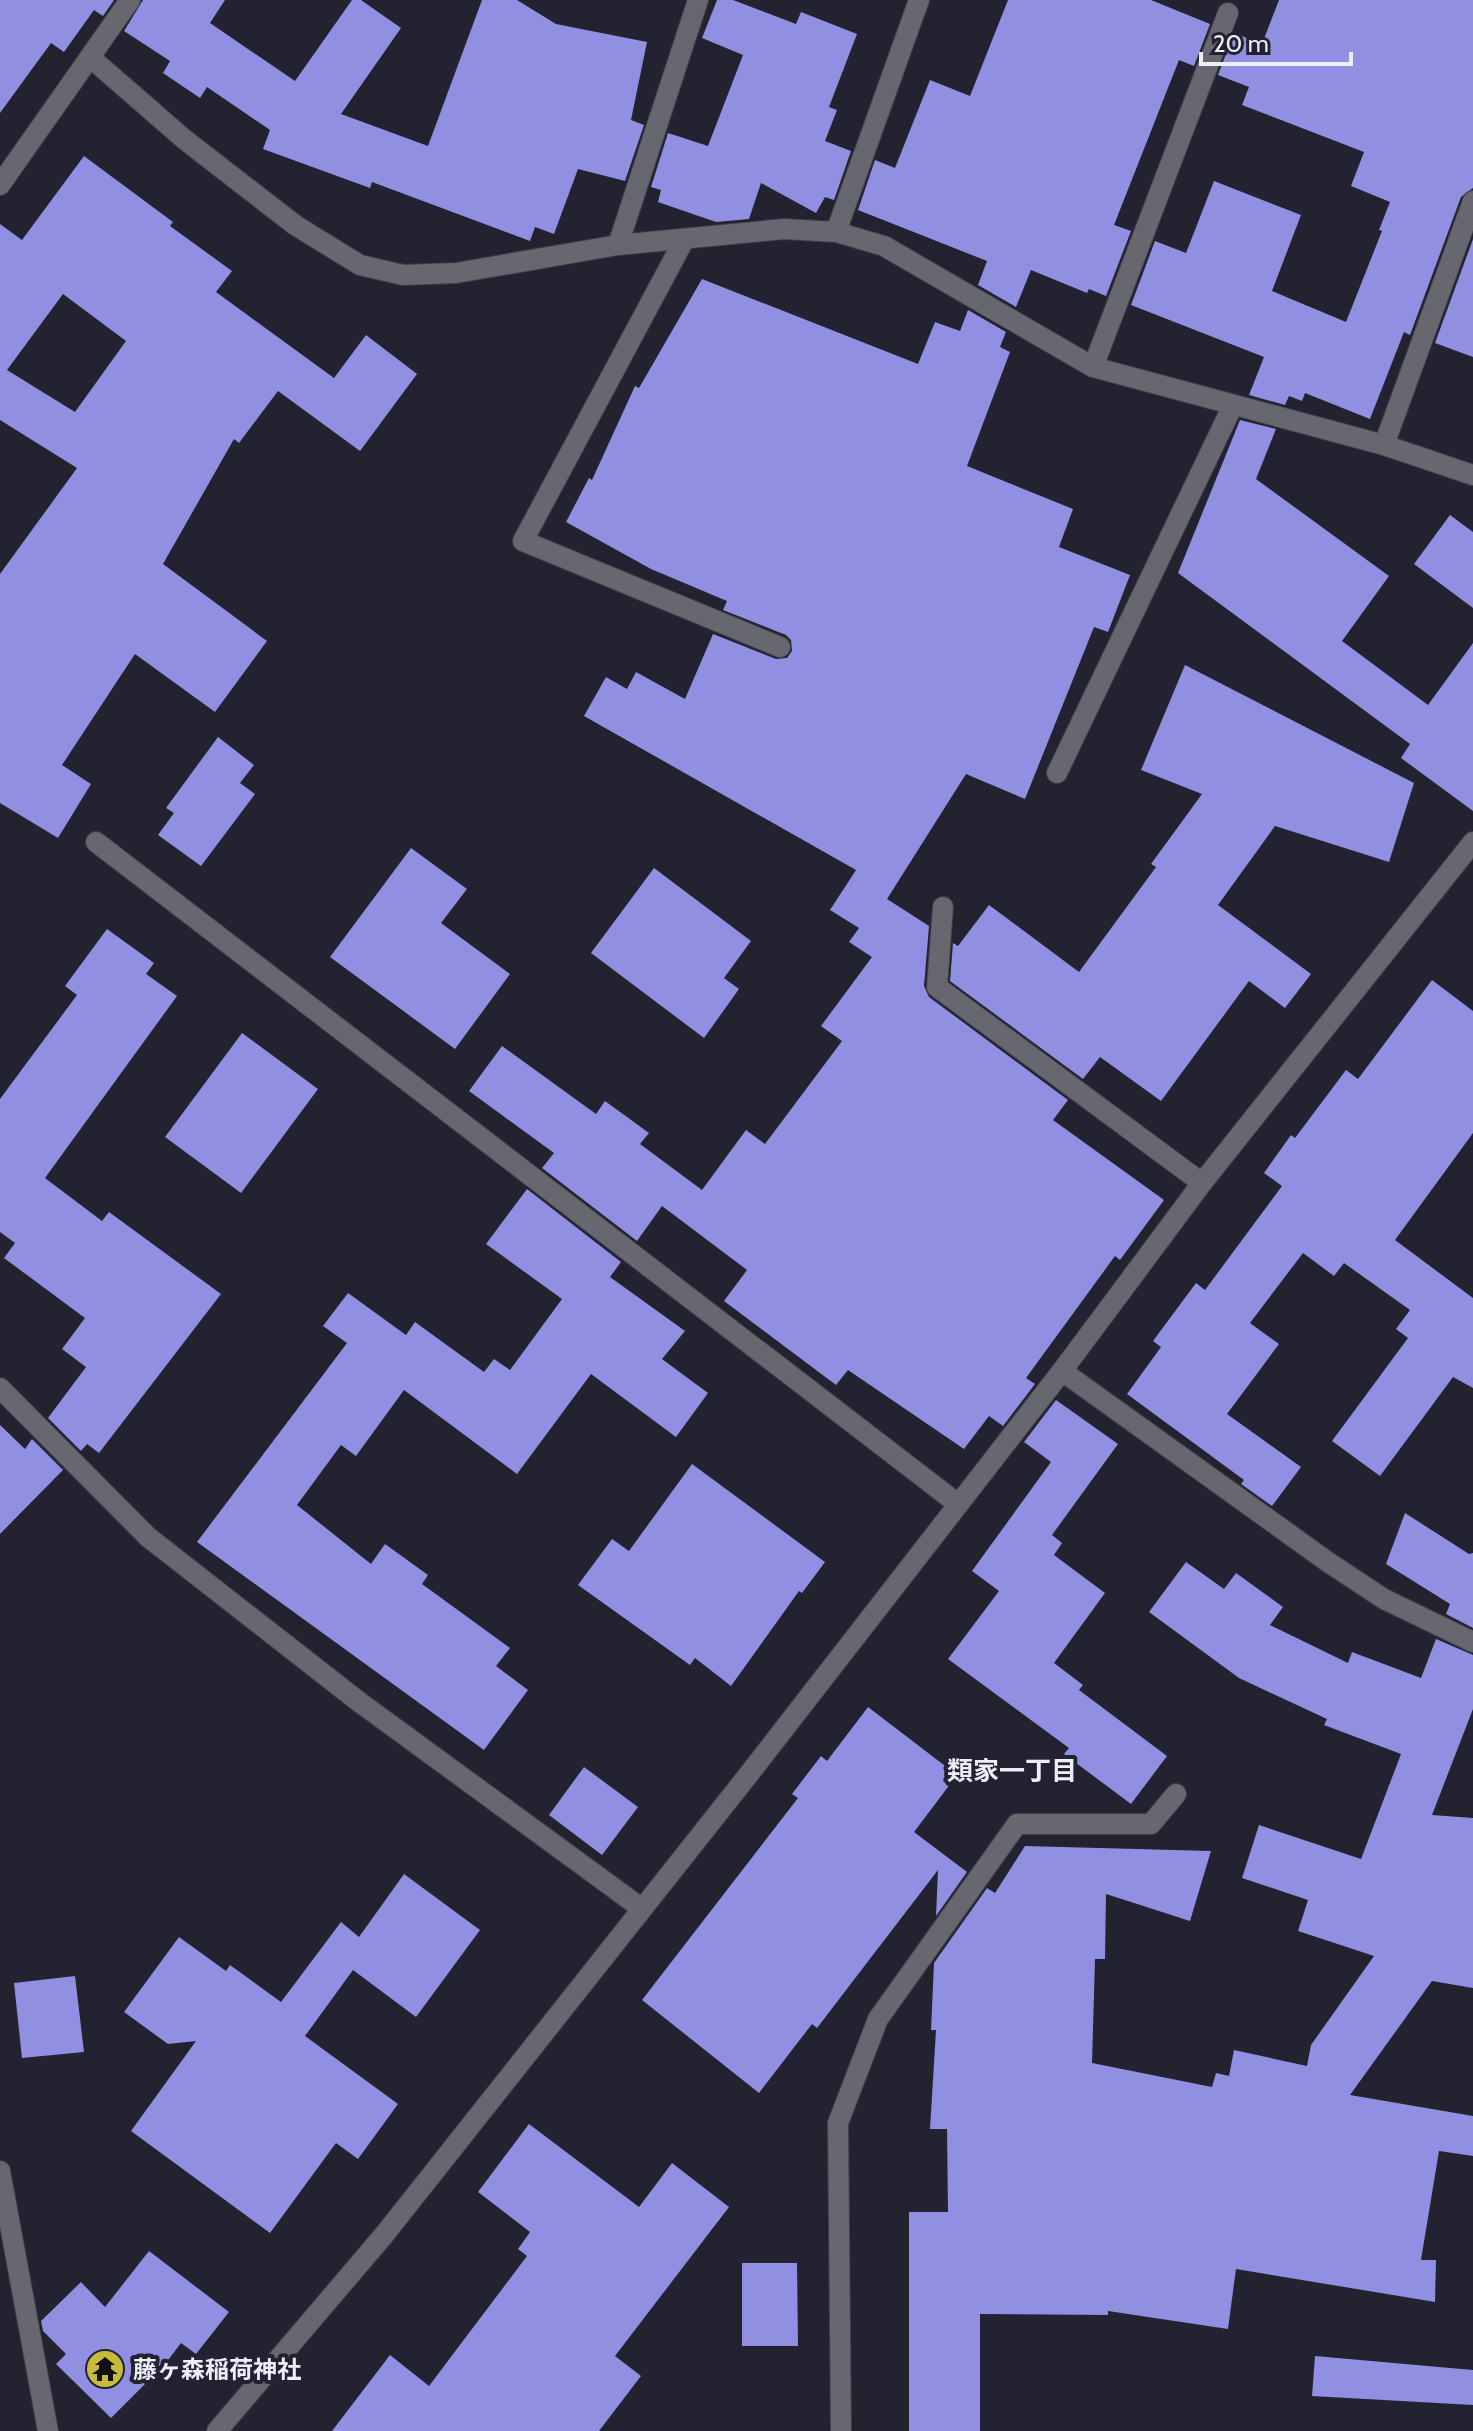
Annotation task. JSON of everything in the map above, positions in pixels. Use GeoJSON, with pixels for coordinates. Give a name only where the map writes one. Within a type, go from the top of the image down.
{"type":"FeatureCollection","features":[{"type":"Feature","properties":{"kind":"street"},"geometry":{"type":"LineString","coordinates":[[0,185],[130,0]]}},
{"type":"Feature","properties":{"kind":"street"},"geometry":{"type":"LineString","coordinates":[[618,245],[698,0]]}},
{"type":"Feature","properties":{"kind":"street"},"geometry":{"type":"LineString","coordinates":[[836,232],[919,0]]}},
{"type":"Feature","properties":{"kind":"street"},"geometry":{"type":"LineString","coordinates":[[1093,367],[1228,13]]}},
{"type":"Feature","properties":{"kind":"street"},"geometry":{"type":"LineString","coordinates":[[91,58],[209,158],[295,225],[360,265],[403,275],[456,273],[618,245],[784,229],[836,232],[884,246],[1093,367],[1384,445],[1473,475]]}},
{"type":"Feature","properties":{"kind":"street"},"geometry":{"type":"LineString","coordinates":[[1384,445],[1473,201]]}},
{"type":"Feature","properties":{"kind":"street"},"geometry":{"type":"LineString","coordinates":[[684,240],[523,541],[780,647]]}},
{"type":"Feature","properties":{"kind":"street"},"geometry":{"type":"LineString","coordinates":[[1057,773],[1233,405]]}},
{"type":"Feature","properties":{"kind":"street"},"geometry":{"type":"LineString","coordinates":[[96,842],[958,1504]]}},
{"type":"Feature","properties":{"kind":"street"},"geometry":{"type":"LineString","coordinates":[[217,2431],[384,2235],[1062,1371],[1202,1183],[1473,842]]}},
{"type":"Feature","properties":{"kind":"street"},"geometry":{"type":"LineString","coordinates":[[943,907],[937,987],[1202,1183]]}},
{"type":"Feature","properties":{"kind":"street"},"geometry":{"type":"LineString","coordinates":[[1062,1371],[1384,1599],[1473,1642]]}},
{"type":"Feature","properties":{"kind":"street"},"geometry":{"type":"LineString","coordinates":[[0,1388],[148,1537],[358,1701],[641,1908]]}},
{"type":"Feature","properties":{"kind":"street"},"geometry":{"type":"LineString","coordinates":[[841,2431],[838,2123],[878,2019],[1017,1824],[1151,1824],[1176,1794]]}},
{"type":"Feature","properties":{"kind":"street"},"geometry":{"type":"LineString","coordinates":[[0,2171],[48,2431]]}},
{"type":"Feature","properties":{"kind":"building"},"geometry":{"type":"Polygon","coordinates":[[[0,0],[114,0],[103,16],[94,10],[64,52],[51,43],[0,113],[0,0]]]}},
{"type":"Feature","properties":{"kind":"building"},"geometry":{"type":"Polygon","coordinates":[[[143,0],[225,0],[210,23],[295,81],[352,0],[361,0],[401,28],[341,114],[428,146],[482,0],[517,0],[556,24],[647,42],[631,120],[644,125],[625,181],[578,169],[554,234],[535,227],[530,241],[372,182],[370,188],[263,149],[270,130],[207,87],[200,98],[163,73],[170,61],[124,31],[143,0]]]}},
{"type":"Feature","properties":{"kind":"building"},"geometry":{"type":"Polygon","coordinates":[[[717,0],[733,0],[796,24],[801,12],[857,34],[829,107],[837,110],[825,141],[851,151],[834,200],[825,197],[816,213],[761,183],[749,219],[716,222],[658,202],[661,190],[651,187],[668,133],[708,146],[743,55],[702,38],[717,0]]]}},
{"type":"Feature","properties":{"kind":"building"},"geometry":{"type":"Polygon","coordinates":[[[1008,0],[1151,0],[1210,24],[1194,66],[1179,60],[1114,225],[1131,231],[1106,296],[1089,289],[1087,293],[1031,270],[1016,307],[978,285],[987,261],[858,210],[875,160],[895,168],[930,80],[970,96],[1008,0]]]}},
{"type":"Feature","properties":{"kind":"building"},"geometry":{"type":"Polygon","coordinates":[[[1279,0],[1473,0],[1473,188],[1461,197],[1410,335],[1404,332],[1370,419],[1305,393],[1302,401],[1289,396],[1285,405],[1249,395],[1264,357],[1131,305],[1155,241],[1186,253],[1214,181],[1301,215],[1272,291],[1346,322],[1382,231],[1379,230],[1390,202],[1351,186],[1364,152],[1242,105],[1249,87],[1218,75],[1234,33],[1262,44],[1279,0]]]}},
{"type":"Feature","properties":{"kind":"building"},"geometry":{"type":"Polygon","coordinates":[[[84,156],[173,222],[170,226],[232,271],[216,292],[334,378],[366,335],[417,374],[360,451],[278,391],[239,443],[234,439],[163,564],[267,641],[215,712],[135,654],[62,765],[91,784],[58,838],[0,803],[0,574],[77,468],[0,420],[0,224],[22,240],[84,156]],[[63,294],[7,370],[75,412],[126,341],[63,294]]]}},
{"type":"Feature","properties":{"kind":"building"},"geometry":{"type":"Polygon","coordinates":[[[1473,239],[1473,357],[1435,343],[1473,239]]]}},
{"type":"Feature","properties":{"kind":"building"},"geometry":{"type":"Polygon","coordinates":[[[702,279],[918,364],[935,322],[960,331],[968,310],[1006,332],[1000,347],[1010,352],[967,466],[1073,509],[1059,547],[1130,575],[1108,632],[1094,627],[1025,799],[966,774],[887,899],[929,926],[924,986],[929,997],[1068,1100],[1053,1120],[1164,1200],[1120,1260],[1115,1256],[1026,1378],[1035,1384],[1003,1426],[989,1416],[964,1449],[848,1370],[836,1385],[724,1301],[747,1270],[662,1206],[637,1241],[542,1168],[554,1153],[469,1091],[502,1046],[596,1114],[605,1101],[649,1133],[640,1144],[702,1190],[746,1130],[765,1144],[842,1041],[821,1026],[872,957],[849,942],[859,928],[830,910],[856,870],[584,716],[606,677],[627,689],[636,672],[685,699],[713,634],[776,659],[787,658],[792,651],[791,640],[786,635],[723,610],[727,601],[651,569],[566,522],[589,478],[592,480],[635,386],[639,388],[702,279]]]}},
{"type":"Feature","properties":{"kind":"building"},"geometry":{"type":"Polygon","coordinates":[[[1240,420],[1276,429],[1256,479],[1389,576],[1342,641],[1428,705],[1473,643],[1473,811],[1401,758],[1410,744],[1178,573],[1240,420]]]}},
{"type":"Feature","properties":{"kind":"building"},"geometry":{"type":"Polygon","coordinates":[[[1450,515],[1473,532],[1473,608],[1414,564],[1450,515]]]}},
{"type":"Feature","properties":{"kind":"building"},"geometry":{"type":"Polygon","coordinates":[[[1185,665],[1414,783],[1389,862],[1275,826],[1218,905],[1311,974],[1285,1008],[1249,981],[1161,1101],[1100,1057],[1083,1079],[950,981],[953,943],[958,946],[989,905],[1079,972],[1156,867],[1151,864],[1202,794],[1141,770],[1185,665]]]}},
{"type":"Feature","properties":{"kind":"building"},"geometry":{"type":"Polygon","coordinates":[[[218,737],[254,765],[240,783],[255,794],[201,866],[158,835],[174,813],[166,808],[218,737]]]}},
{"type":"Feature","properties":{"kind":"building"},"geometry":{"type":"Polygon","coordinates":[[[411,848],[467,889],[441,923],[510,974],[455,1049],[330,957],[411,848]]]}},
{"type":"Feature","properties":{"kind":"building"},"geometry":{"type":"Polygon","coordinates":[[[654,868],[751,941],[724,978],[739,989],[704,1038],[591,953],[654,868]]]}},
{"type":"Feature","properties":{"kind":"building"},"geometry":{"type":"Polygon","coordinates":[[[107,929],[154,963],[146,974],[177,996],[45,1178],[102,1221],[109,1212],[221,1294],[99,1453],[87,1444],[81,1451],[48,1418],[86,1367],[62,1349],[85,1318],[4,1258],[15,1243],[0,1232],[0,1099],[77,995],[65,986],[107,929]]]}},
{"type":"Feature","properties":{"kind":"building"},"geometry":{"type":"Polygon","coordinates":[[[1432,980],[1473,1011],[1473,1133],[1395,1240],[1473,1298],[1473,1388],[1453,1377],[1380,1476],[1332,1441],[1408,1338],[1396,1329],[1410,1310],[1344,1263],[1334,1276],[1303,1253],[1250,1323],[1279,1344],[1227,1414],[1301,1467],[1272,1506],[1241,1484],[1244,1480],[1127,1394],[1161,1347],[1153,1341],[1196,1283],[1205,1290],[1282,1186],[1264,1173],[1291,1135],[1295,1138],[1346,1070],[1358,1079],[1432,980]]]}},
{"type":"Feature","properties":{"kind":"building"},"geometry":{"type":"Polygon","coordinates":[[[242,1033],[318,1089],[241,1193],[165,1137],[242,1033]]]}},
{"type":"Feature","properties":{"kind":"building"},"geometry":{"type":"Polygon","coordinates":[[[527,1189],[621,1262],[610,1277],[685,1331],[662,1359],[708,1393],[676,1437],[591,1374],[517,1474],[404,1390],[356,1456],[341,1445],[297,1505],[371,1564],[385,1544],[428,1575],[422,1584],[510,1648],[496,1666],[528,1690],[484,1750],[197,1542],[347,1343],[323,1326],[348,1293],[406,1335],[415,1322],[484,1372],[494,1359],[510,1370],[562,1299],[486,1244],[527,1189]]]}},
{"type":"Feature","properties":{"kind":"building"},"geometry":{"type":"Polygon","coordinates":[[[1056,1400],[1118,1444],[1052,1535],[1062,1543],[1054,1555],[1105,1593],[1054,1663],[1083,1685],[1079,1690],[1167,1756],[1131,1804],[1064,1754],[1069,1748],[948,1659],[999,1591],[972,1571],[1051,1462],[1024,1442],[1056,1400]]]}},
{"type":"Feature","properties":{"kind":"building"},"geometry":{"type":"Polygon","coordinates":[[[0,1425],[25,1449],[32,1439],[63,1470],[0,1534],[0,1425]]]}},
{"type":"Feature","properties":{"kind":"building"},"geometry":{"type":"Polygon","coordinates":[[[692,1464],[825,1562],[802,1593],[799,1591],[731,1686],[695,1658],[690,1665],[578,1585],[612,1539],[629,1551],[692,1464]]]}},
{"type":"Feature","properties":{"kind":"building"},"geometry":{"type":"Polygon","coordinates":[[[1405,1513],[1469,1554],[1473,1553],[1473,1628],[1446,1614],[1450,1604],[1386,1564],[1405,1513]]]}},
{"type":"Feature","properties":{"kind":"building"},"geometry":{"type":"Polygon","coordinates":[[[1186,1562],[1224,1589],[1236,1573],[1283,1607],[1270,1625],[1348,1663],[1352,1652],[1421,1678],[1436,1639],[1473,1655],[1473,1709],[1432,1815],[1473,1818],[1473,1988],[1432,1981],[1350,2095],[1473,2116],[1473,2156],[1439,2151],[1421,2260],[1436,2260],[1435,2302],[1236,2269],[1228,2329],[1108,2311],[1108,2315],[980,2314],[980,2431],[909,2431],[909,2212],[948,2212],[947,2129],[930,2129],[936,2030],[931,2030],[934,1963],[987,1888],[995,1893],[1025,1846],[1211,1851],[1190,1921],[1106,1894],[1105,1959],[1095,1959],[1092,2063],[1212,2087],[1216,2073],[1229,2076],[1234,2050],[1307,2066],[1311,2045],[1374,1956],[1298,1931],[1308,1900],[1242,1878],[1259,1825],[1361,1859],[1401,1754],[1324,1725],[1327,1719],[1239,1678],[1149,1612],[1186,1562]]]}},
{"type":"Feature","properties":{"kind":"building"},"geometry":{"type":"Polygon","coordinates":[[[868,1707],[957,1775],[914,1832],[967,1872],[936,1916],[938,1870],[817,2028],[812,2024],[759,2093],[642,2000],[798,1798],[792,1794],[821,1756],[827,1761],[868,1707]]]}},
{"type":"Feature","properties":{"kind":"building"},"geometry":{"type":"Polygon","coordinates":[[[584,1767],[638,1807],[602,1855],[549,1815],[584,1767]]]}},
{"type":"Feature","properties":{"kind":"building"},"geometry":{"type":"Polygon","coordinates":[[[404,1874],[480,1930],[416,2017],[353,1970],[305,2036],[398,2104],[358,2159],[336,2143],[270,2233],[131,2131],[196,2041],[168,2044],[124,2012],[179,1937],[226,1971],[230,1965],[281,2002],[341,1922],[359,1937],[404,1874]]]}},
{"type":"Feature","properties":{"kind":"building"},"geometry":{"type":"Polygon","coordinates":[[[75,1976],[84,2052],[22,2058],[14,1983],[75,1976]]]}},
{"type":"Feature","properties":{"kind":"building"},"geometry":{"type":"Polygon","coordinates":[[[529,2124],[639,2207],[672,2163],[729,2207],[615,2356],[641,2376],[599,2431],[332,2431],[390,2355],[429,2386],[527,2256],[518,2249],[530,2232],[478,2192],[529,2124]]]}},
{"type":"Feature","properties":{"kind":"building"},"geometry":{"type":"Polygon","coordinates":[[[149,2251],[229,2312],[196,2354],[181,2343],[166,2363],[111,2418],[56,2364],[66,2354],[43,2331],[41,2321],[81,2282],[105,2307],[149,2251]]]}},
{"type":"Feature","properties":{"kind":"building"},"geometry":{"type":"Polygon","coordinates":[[[742,2263],[797,2263],[798,2346],[742,2346],[742,2263]]]}},
{"type":"Feature","properties":{"kind":"building"},"geometry":{"type":"Polygon","coordinates":[[[1315,2356],[1473,2370],[1473,2405],[1312,2396],[1315,2356]]]}},
{"type":"Feature","properties":{"kind":"place","name":"藤ヶ森稲荷神社"},"geometry":{"type":"Point","coordinates":[105,2369]}},
{"type":"Feature","properties":{"kind":"district","name":"類家一丁目"},"geometry":{"type":"Point","coordinates":[1012,1771]}}]}
